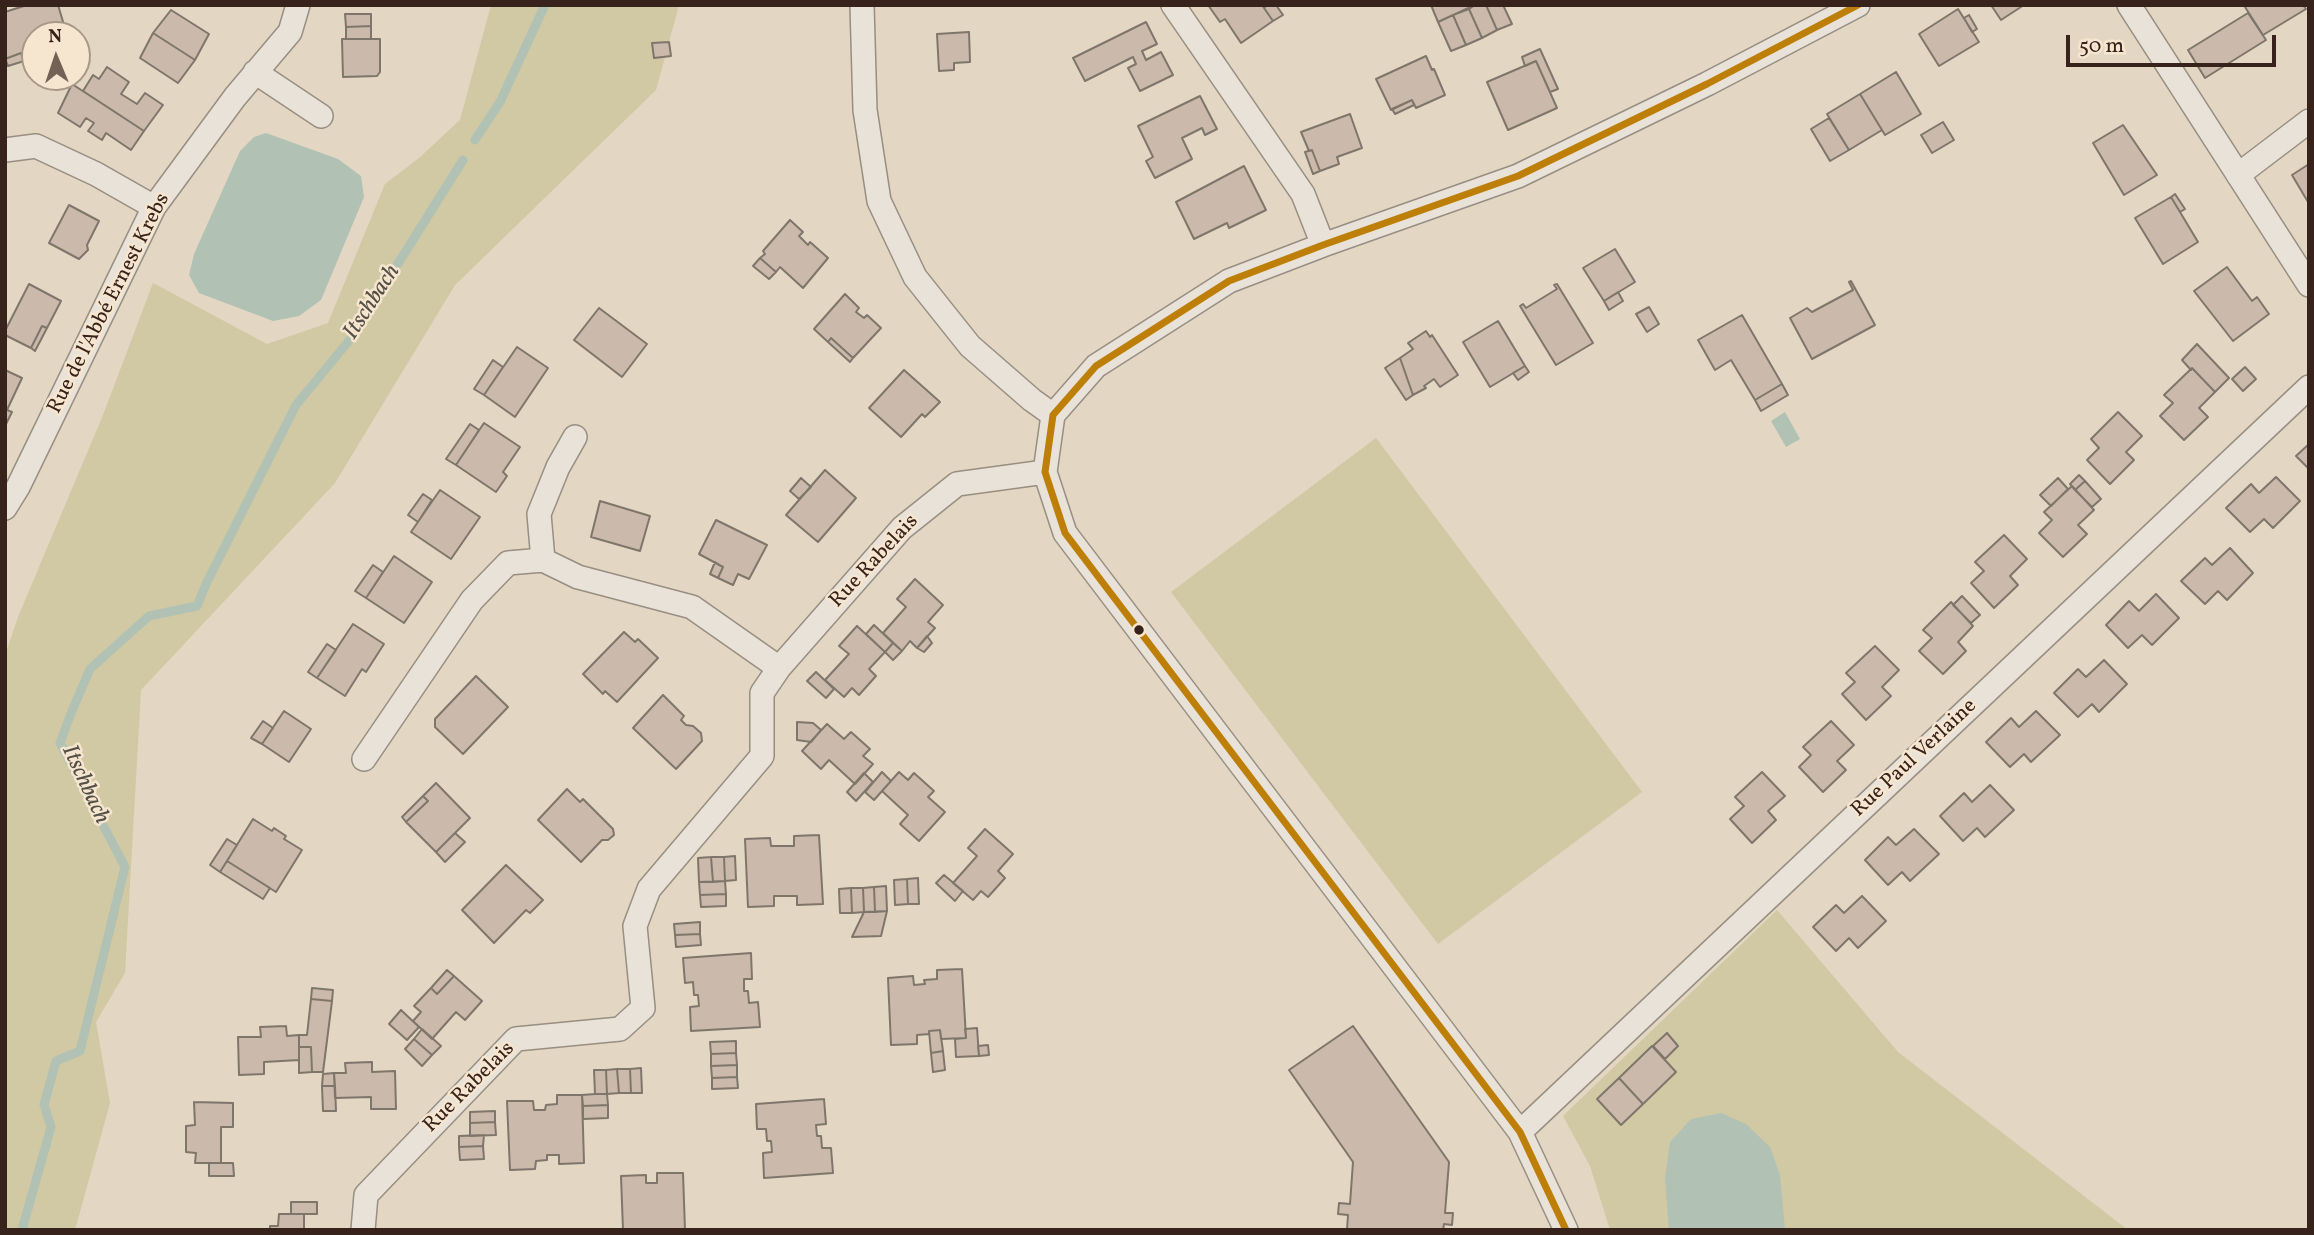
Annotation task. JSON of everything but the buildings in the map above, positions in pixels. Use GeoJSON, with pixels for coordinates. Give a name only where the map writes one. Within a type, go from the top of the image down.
{"type":"FeatureCollection","features":[{"type":"Feature","properties":{"kind":"street","name":"Rue de l'Abbé Ernest Krebs"},"geometry":{"type":"LineString","coordinates":[[5,508],[12,484],[154,207],[235,97],[290,32],[298,5]]}},
{"type":"Feature","properties":{"kind":"street"},"geometry":{"type":"LineString","coordinates":[[862,5],[864,110],[879,201],[915,277],[970,346],[1032,400],[1054,415]]}},
{"type":"Feature","properties":{"kind":"street"},"geometry":{"type":"LineString","coordinates":[[1173,5],[1303,194],[1323,245]]}},
{"type":"Feature","properties":{"kind":"street"},"geometry":{"type":"LineString","coordinates":[[1566,1230],[1520,1132],[1065,533],[1045,472],[1054,415],[1096,366],[1229,281],[1518,176],[1707,84],[1858,5]]}},
{"type":"Feature","properties":{"kind":"street"},"geometry":{"type":"LineString","coordinates":[[2129,5],[2309,285]]}},
{"type":"Feature","properties":{"kind":"street"},"geometry":{"type":"LineString","coordinates":[[255,72],[321,117]]}},
{"type":"Feature","properties":{"kind":"street"},"geometry":{"type":"LineString","coordinates":[[2238,174],[2309,121]]}},
{"type":"Feature","properties":{"kind":"street"},"geometry":{"type":"LineString","coordinates":[[5,150],[36,146],[96,174],[154,207]]}},
{"type":"Feature","properties":{"kind":"street","name":"Rue Paul Verlaine"},"geometry":{"type":"LineString","coordinates":[[1520,1132],[2309,387]]}},
{"type":"Feature","properties":{"kind":"street"},"geometry":{"type":"LineString","coordinates":[[543,561],[539,514],[558,467],[575,437]]}},
{"type":"Feature","properties":{"kind":"street","name":"Rue Rabelais"},"geometry":{"type":"LineString","coordinates":[[363,1230],[366,1195],[516,1039],[620,1029],[643,1008],[635,926],[649,889],[762,757],[762,693],[779,668],[902,528],[957,484],[1045,472]]}},
{"type":"Feature","properties":{"kind":"street"},"geometry":{"type":"LineString","coordinates":[[364,759],[472,600],[509,563],[543,561],[578,578],[692,607],[779,668]]}},
{"type":"Feature","properties":{"kind":"shaded area"},"geometry":{"type":"Polygon","coordinates":[[[491,5],[679,5],[656,90],[455,285],[335,483],[141,690],[125,973],[96,1022],[110,1103],[75,1230],[5,1230],[5,655],[18,617],[103,415],[153,283],[267,344],[328,323],[385,184],[419,158],[460,120],[491,5]]]}},
{"type":"Feature","properties":{"kind":"shaded area"},"geometry":{"type":"Polygon","coordinates":[[[266,133],[338,159],[361,176],[364,197],[321,300],[299,316],[273,321],[199,293],[189,275],[194,254],[240,151],[254,137],[266,133]]]}},
{"type":"Feature","properties":{"kind":"shaded area"},"geometry":{"type":"Polygon","coordinates":[[[1785,412],[1800,439],[1786,447],[1771,421],[1785,412]]]}},
{"type":"Feature","properties":{"kind":"shaded area"},"geometry":{"type":"Polygon","coordinates":[[[1376,438],[1642,792],[1438,944],[1171,592],[1376,438]]]}},
{"type":"Feature","properties":{"kind":"shaded area"},"geometry":{"type":"Polygon","coordinates":[[[1777,910],[1898,1052],[2128,1230],[1610,1230],[1590,1166],[1563,1116],[1777,910]]]}},
{"type":"Feature","properties":{"kind":"shaded area"},"geometry":{"type":"Polygon","coordinates":[[[1721,1113],[1746,1124],[1770,1147],[1780,1175],[1785,1230],[1669,1230],[1665,1178],[1670,1142],[1691,1119],[1721,1113]]]}},
{"type":"Feature","properties":{"kind":"waterway","name":"Itschbach"},"geometry":{"type":"LineString","coordinates":[[475,140],[500,102],[545,5]]}},
{"type":"Feature","properties":{"kind":"waterway","name":"Itschbach"},"geometry":{"type":"LineString","coordinates":[[22,1230],[51,1127],[44,1105],[56,1061],[80,1051],[125,867],[60,743],[72,711],[90,669],[149,616],[197,606],[296,405],[352,337],[463,160]]}},
{"type":"Feature","properties":{"kind":"transit line"},"geometry":{"type":"LineString","coordinates":[[1566,1230],[1520,1132],[1065,533],[1045,472],[1053,415],[1096,366],[1229,281],[1518,176],[1707,84],[1858,5]]}}]}
